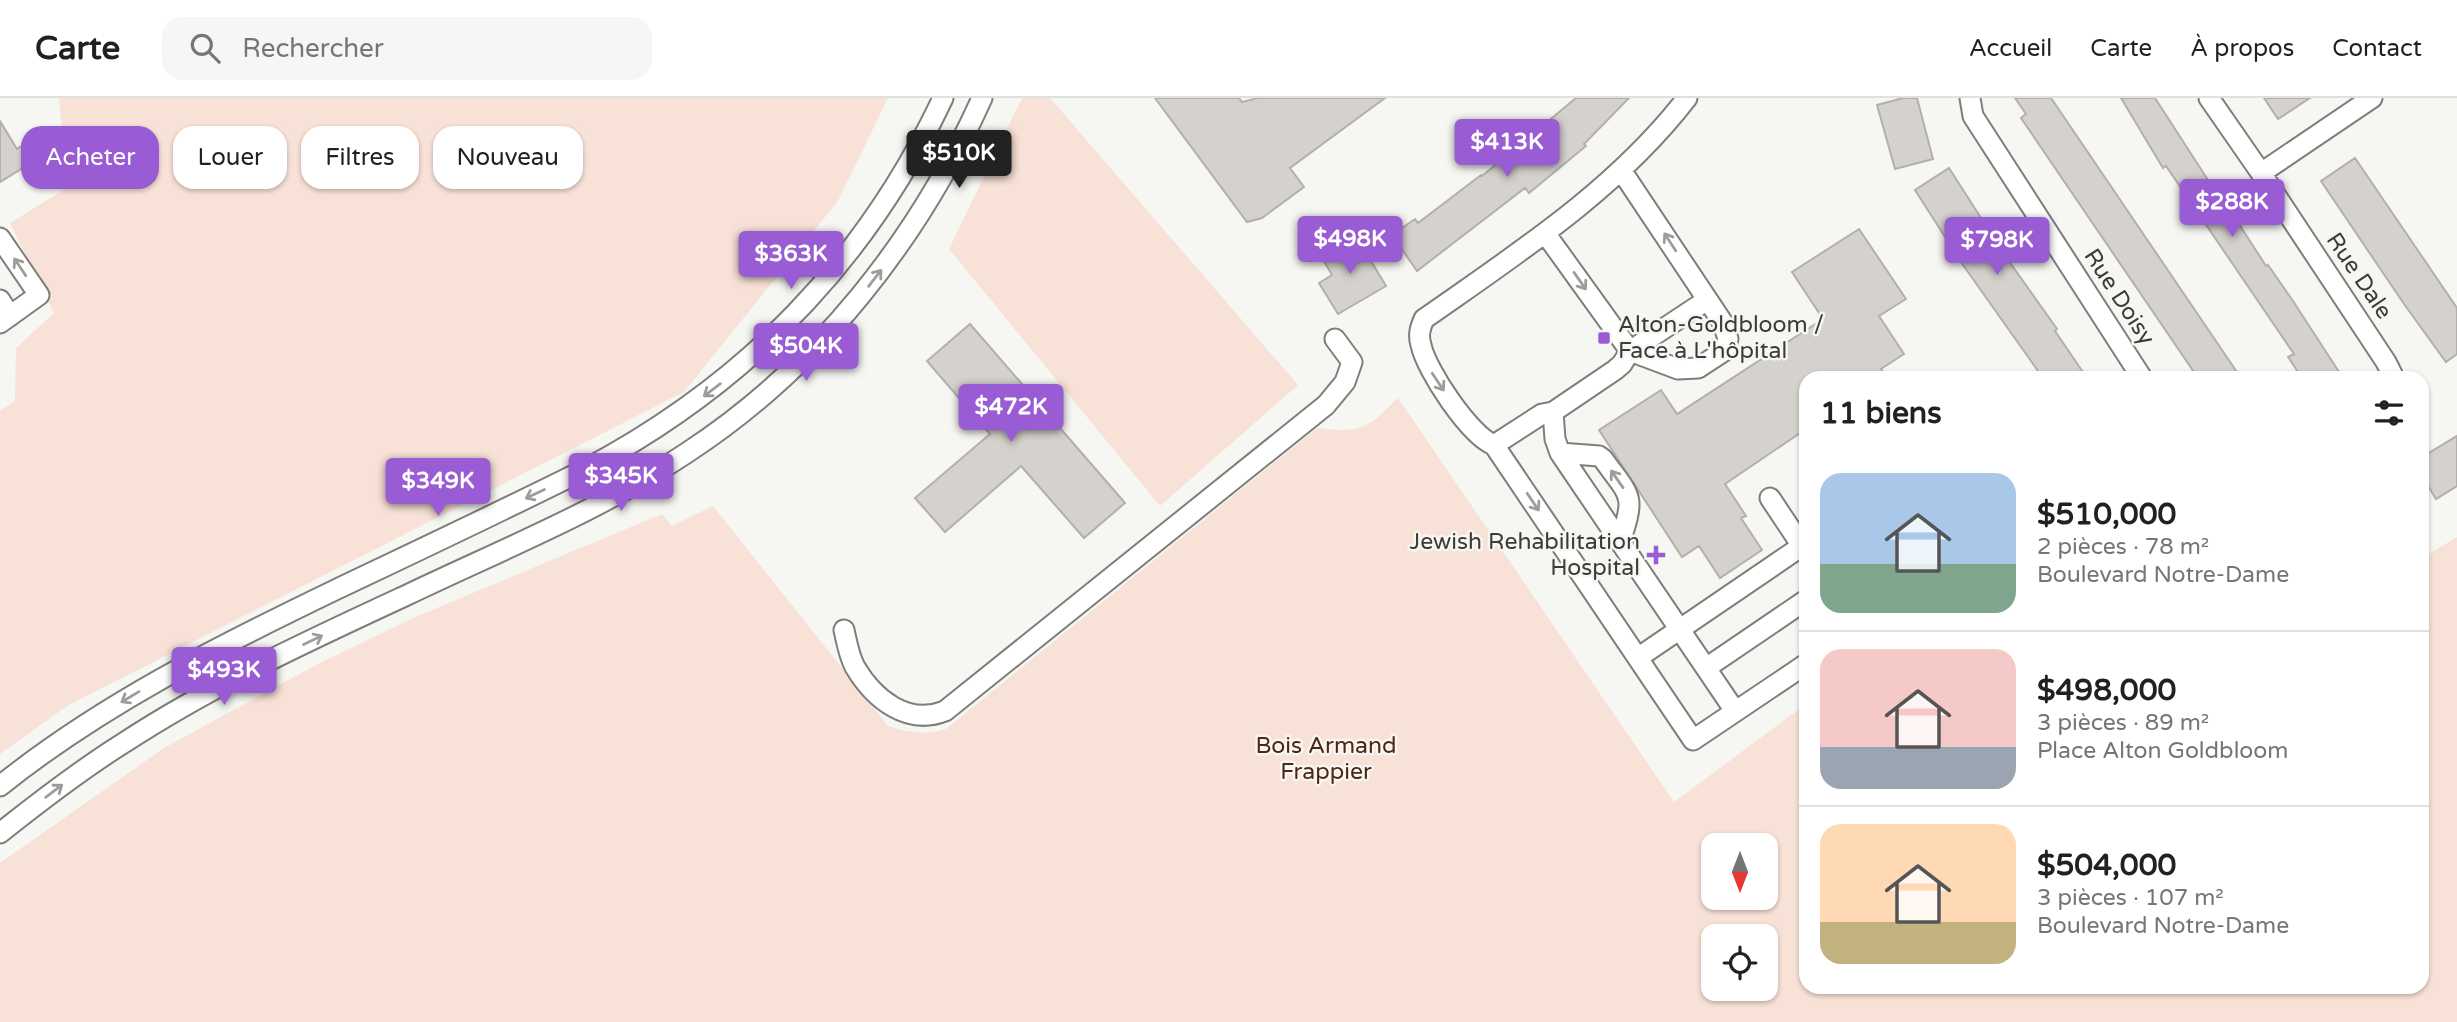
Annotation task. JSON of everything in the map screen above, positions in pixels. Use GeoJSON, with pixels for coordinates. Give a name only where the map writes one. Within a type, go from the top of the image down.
{"type":"FeatureCollection","features":[{"type":"Feature","properties":{"kind":"street"},"geometry":{"type":"LineString","coordinates":[[0,786],[88,724],[172,673],[255,629],[586,469],[680,414],[723,382],[769,341],[828,279],[858,242],[893,191],[943,98]]}},
{"type":"Feature","properties":{"kind":"street"},"geometry":{"type":"LineString","coordinates":[[0,833],[89,766],[191,703],[262,665],[623,489],[688,452],[718,430],[808,354],[871,284],[942,180],[982,98]]}},
{"type":"Feature","properties":{"kind":"street"},"geometry":{"type":"LineString","coordinates":[[1688,98],[1621,170],[1545,233],[1424,318],[1419,334],[1420,343],[1433,375],[1475,432],[1494,445],[1693,740],[1799,669]]}},
{"type":"Feature","properties":{"kind":"street","name":"Rue Doisy"},"geometry":{"type":"LineString","coordinates":[[1970,98],[1973,116],[2137,371]]}},
{"type":"Feature","properties":{"kind":"street","name":"Rue Dale"},"geometry":{"type":"LineString","coordinates":[[2209,98],[2390,371]]}},
{"type":"Feature","properties":{"kind":"street"},"geometry":{"type":"LineString","coordinates":[[2261,173],[2372,98]]}},
{"type":"Feature","properties":{"kind":"street"},"geometry":{"type":"LineString","coordinates":[[1545,233],[1630,351],[1666,366],[1685,370],[1698,368],[1721,355],[1727,346],[1728,335],[1723,323],[1621,170]]}},
{"type":"Feature","properties":{"kind":"street"},"geometry":{"type":"LineString","coordinates":[[0,238],[39,295],[3,313]]}},
{"type":"Feature","properties":{"kind":"street"},"geometry":{"type":"LineString","coordinates":[[1494,445],[1542,414],[1553,412],[1622,364],[1630,351],[1707,300]]}},
{"type":"Feature","properties":{"kind":"street"},"geometry":{"type":"LineString","coordinates":[[844,630],[855,667],[887,703],[908,715],[922,716],[945,711],[1326,405],[1345,382],[1352,362],[1335,339]]}},
{"type":"Feature","properties":{"kind":"street"},"geometry":{"type":"LineString","coordinates":[[1553,412],[1553,432],[1560,453],[1735,711]]}},
{"type":"Feature","properties":{"kind":"street"},"geometry":{"type":"LineString","coordinates":[[1560,453],[1599,456],[1627,492],[1631,505],[1620,542]]}},
{"type":"Feature","properties":{"kind":"street"},"geometry":{"type":"LineString","coordinates":[[1770,498],[1799,542]]}},
{"type":"Feature","properties":{"kind":"street"},"geometry":{"type":"LineString","coordinates":[[1639,657],[1799,552]]}},
{"type":"Feature","properties":{"kind":"street"},"geometry":{"type":"LineString","coordinates":[[1706,668],[1799,605]]}},
{"type":"Feature","properties":{"kind":"green space"},"geometry":{"type":"Polygon","coordinates":[[[59,98],[888,98],[838,201],[684,392],[67,706],[0,754],[0,411],[15,401],[16,348],[54,313],[10,223],[65,189],[159,189],[159,126],[61,126],[59,98]]]}},
{"type":"Feature","properties":{"kind":"green space"},"geometry":{"type":"Polygon","coordinates":[[[1022,98],[1050,98],[1298,385],[1160,506],[949,249],[1022,98]]]}},
{"type":"Feature","properties":{"kind":"green space","name":"Bois Armand Frappier"},"geometry":{"type":"Polygon","coordinates":[[[1398,398],[1674,802],[1799,709],[1799,994],[2429,994],[2429,554],[2457,537],[2457,1022],[0,1022],[0,863],[164,748],[316,665],[413,618],[662,514],[672,526],[713,506],[888,726],[917,732],[938,731],[946,729],[1317,428],[1354,429],[1371,422],[1398,398]]]}},
{"type":"Feature","properties":{"kind":"building"},"geometry":{"type":"Polygon","coordinates":[[[1155,98],[1239,98],[1242,102],[1258,98],[1385,98],[1290,168],[1304,187],[1262,218],[1247,222],[1155,98]]]}},
{"type":"Feature","properties":{"kind":"building"},"geometry":{"type":"Polygon","coordinates":[[[1576,98],[1629,98],[1584,144],[1586,146],[1529,193],[1525,188],[1417,271],[1392,235],[1415,219],[1418,223],[1482,176],[1576,98]]]}},
{"type":"Feature","properties":{"kind":"building"},"geometry":{"type":"Polygon","coordinates":[[[1903,98],[1917,98],[1933,159],[1895,169],[1877,105],[1903,98]]]}},
{"type":"Feature","properties":{"kind":"building"},"geometry":{"type":"Polygon","coordinates":[[[2015,98],[2051,98],[2236,371],[2193,371],[2021,118],[2026,114],[2015,98]]]}},
{"type":"Feature","properties":{"kind":"building"},"geometry":{"type":"Polygon","coordinates":[[[2121,98],[2155,98],[2338,371],[2297,371],[2288,357],[2294,354],[2166,166],[2163,168],[2121,98]]]}},
{"type":"Feature","properties":{"kind":"building"},"geometry":{"type":"Polygon","coordinates":[[[2264,98],[2310,98],[2278,119],[2264,98]]]}},
{"type":"Feature","properties":{"kind":"building"},"geometry":{"type":"Polygon","coordinates":[[[0,121],[17,149],[21,146],[21,169],[0,182],[0,121]]]}},
{"type":"Feature","properties":{"kind":"building"},"geometry":{"type":"Polygon","coordinates":[[[2355,158],[2457,308],[2457,354],[2446,362],[2321,181],[2355,158]]]}},
{"type":"Feature","properties":{"kind":"building"},"geometry":{"type":"Polygon","coordinates":[[[1949,168],[2082,371],[2038,371],[1963,265],[1915,190],[1949,168]]]}},
{"type":"Feature","properties":{"kind":"building"},"geometry":{"type":"Polygon","coordinates":[[[1859,229],[1906,299],[1879,316],[1904,354],[1881,369],[1882,371],[1799,371],[1799,434],[1725,484],[1746,516],[1741,518],[1762,550],[1720,578],[1699,546],[1682,557],[1599,430],[1661,390],[1677,414],[1823,319],[1792,272],[1859,229]]]}},
{"type":"Feature","properties":{"kind":"building"},"geometry":{"type":"Polygon","coordinates":[[[1356,236],[1386,286],[1338,314],[1319,283],[1332,275],[1321,256],[1356,236]]]}},
{"type":"Feature","properties":{"kind":"building"},"geometry":{"type":"Polygon","coordinates":[[[970,324],[1125,503],[1084,538],[1021,466],[945,532],[915,498],[990,434],[927,361],[970,324]]]}},
{"type":"Feature","properties":{"kind":"building"},"geometry":{"type":"Polygon","coordinates":[[[2457,436],[2457,486],[2436,499],[2429,488],[2429,453],[2457,436]]]}},
{"type":"Feature","properties":{"kind":"place","name":"Alton-Goldbloom / Face à L'hôpital"},"geometry":{"type":"Point","coordinates":[1604,338]}},
{"type":"Feature","properties":{"kind":"place","name":"Jewish Rehabilitation Hospital"},"geometry":{"type":"Point","coordinates":[1656,555]}}]}
